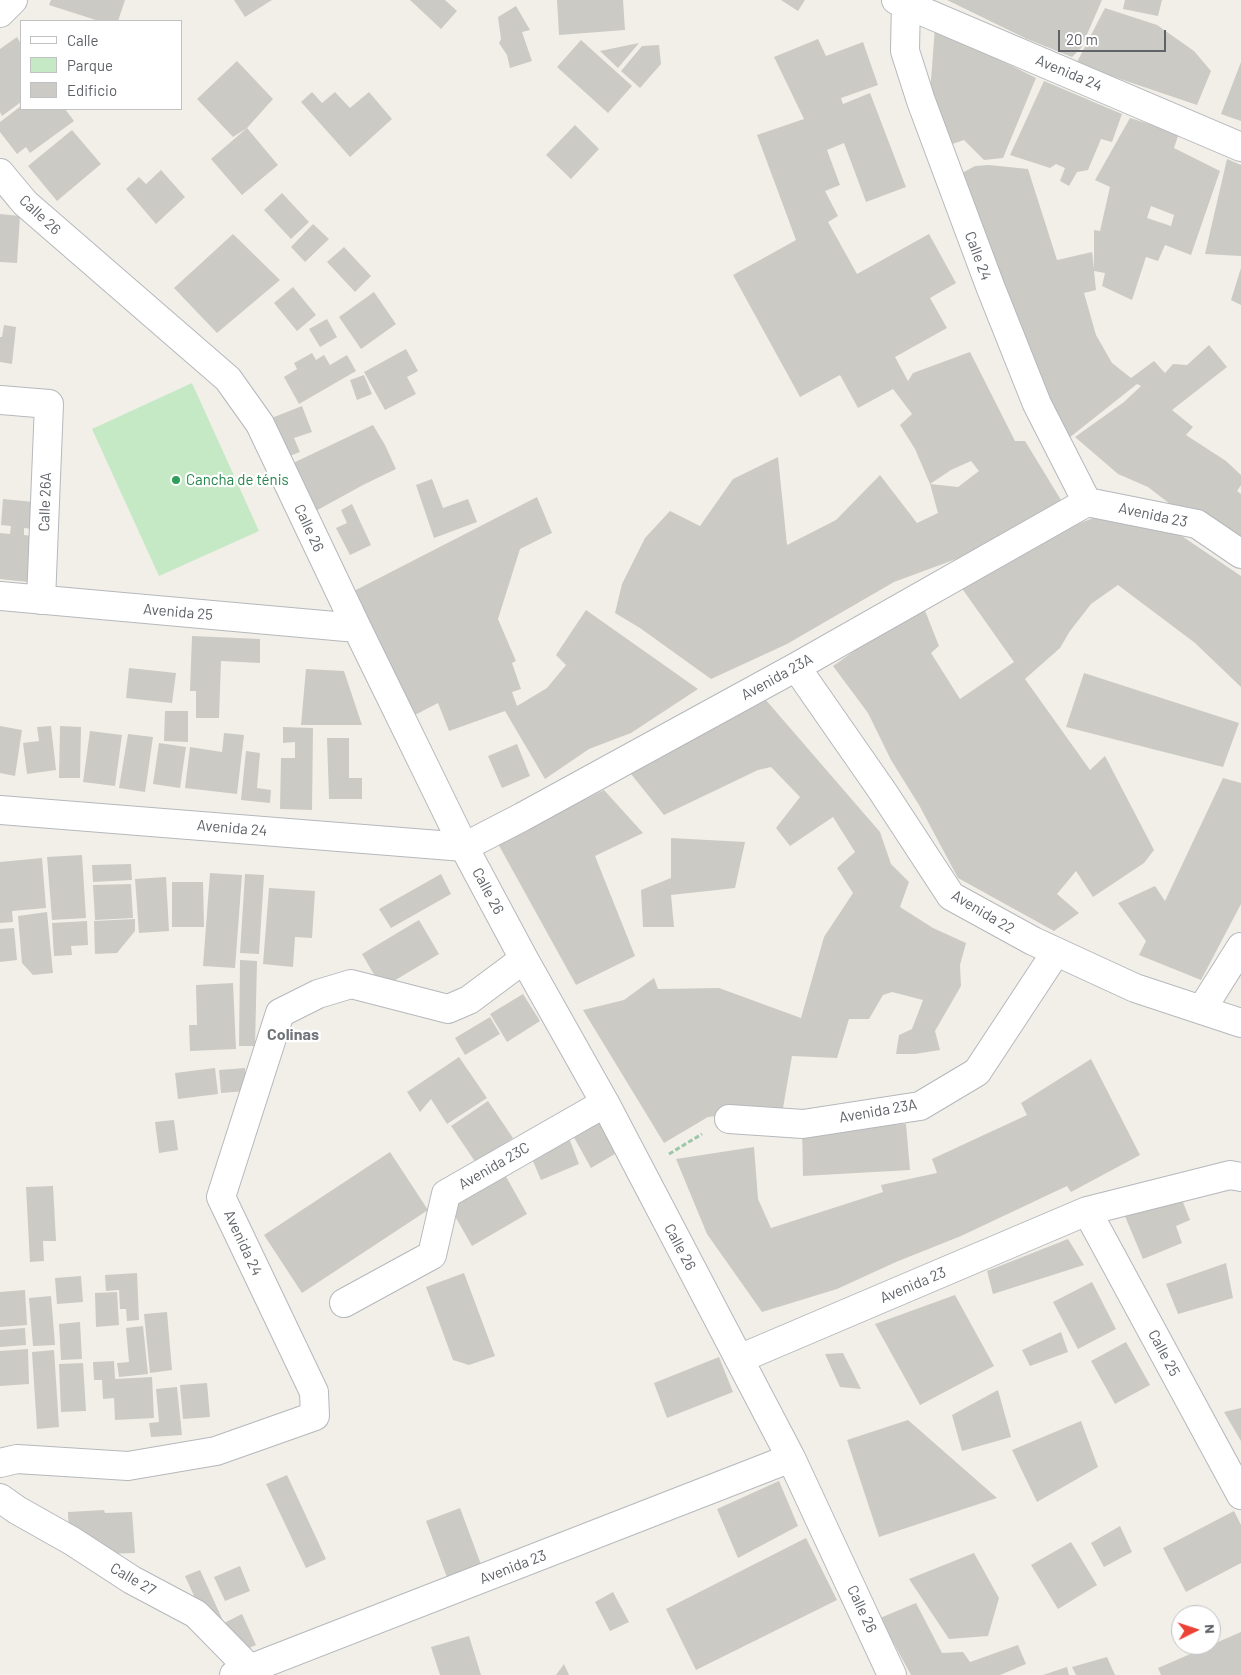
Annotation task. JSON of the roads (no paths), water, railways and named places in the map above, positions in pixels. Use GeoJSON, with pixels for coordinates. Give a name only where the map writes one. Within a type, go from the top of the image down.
{"type":"FeatureCollection","features":[{"type":"Feature","properties":{"kind":"street"},"geometry":{"type":"LineString","coordinates":[[0,13],[13,0]]}},
{"type":"Feature","properties":{"kind":"street","name":"Avenida 24"},"geometry":{"type":"LineString","coordinates":[[902,1],[1241,147]]}},
{"type":"Feature","properties":{"kind":"street","name":"Calle 24"},"geometry":{"type":"LineString","coordinates":[[902,1],[905,51],[921,101],[1036,404],[1087,502]]}},
{"type":"Feature","properties":{"kind":"street","name":"Calle 26"},"geometry":{"type":"LineString","coordinates":[[0,173],[12,202],[228,380],[260,424],[464,847],[605,1103],[791,1458],[892,1675]]}},
{"type":"Feature","properties":{"kind":"street","name":"Calle 26A"},"geometry":{"type":"LineString","coordinates":[[0,400],[49,404],[41,600]]}},
{"type":"Feature","properties":{"kind":"street","name":"Avenida 23"},"geometry":{"type":"LineString","coordinates":[[1087,502],[1197,524],[1241,554]]}},
{"type":"Feature","properties":{"kind":"street","name":"Avenida 23A"},"geometry":{"type":"LineString","coordinates":[[464,847],[564,795],[796,667],[1087,502]]}},
{"type":"Feature","properties":{"kind":"street","name":"Avenida 25"},"geometry":{"type":"LineString","coordinates":[[0,596],[357,628]]}},
{"type":"Feature","properties":{"kind":"street","name":"Avenida 22"},"geometry":{"type":"LineString","coordinates":[[796,667],[883,792],[951,896],[1033,941],[1135,988],[1241,1023]]}},
{"type":"Feature","properties":{"kind":"street","name":"Avenida 24"},"geometry":{"type":"LineString","coordinates":[[0,810],[464,847]]}},
{"type":"Feature","properties":{"kind":"street"},"geometry":{"type":"LineString","coordinates":[[1202,1009],[1241,948]]}},
{"type":"Feature","properties":{"kind":"street","name":"Avenida 23A"},"geometry":{"type":"LineString","coordinates":[[729,1119],[803,1124],[920,1106],[977,1072],[1056,952]]}},
{"type":"Feature","properties":{"kind":"street","name":"Avenida 24"},"geometry":{"type":"LineString","coordinates":[[0,1463],[17,1459],[128,1466],[216,1451],[315,1416],[314,1392],[221,1197],[280,1013],[318,994],[351,984],[448,1009],[469,1000],[524,959]]}},
{"type":"Feature","properties":{"kind":"street","name":"Avenida 23C"},"geometry":{"type":"LineString","coordinates":[[344,1303],[432,1256],[446,1194],[605,1103]]}},
{"type":"Feature","properties":{"kind":"street"},"geometry":{"type":"LineString","coordinates":[[1087,1212],[1230,1175],[1241,1177]]}},
{"type":"Feature","properties":{"kind":"street","name":"Avenida 23"},"geometry":{"type":"LineString","coordinates":[[739,1359],[1087,1212]]}},
{"type":"Feature","properties":{"kind":"street","name":"Calle 25"},"geometry":{"type":"LineString","coordinates":[[1087,1212],[1241,1495]]}},
{"type":"Feature","properties":{"kind":"street","name":"Avenida 23"},"geometry":{"type":"LineString","coordinates":[[245,1673],[791,1458]]}},
{"type":"Feature","properties":{"kind":"street","name":"Calle 27"},"geometry":{"type":"LineString","coordinates":[[0,1498],[132,1580],[196,1614],[245,1673]]}},
{"type":"Feature","properties":{"kind":"place","name":"Cancha de ténis"},"geometry":{"type":"Point","coordinates":[176,480]}},
{"type":"Feature","properties":{"kind":"district","name":"Colinas"},"geometry":{"type":"Point","coordinates":[293,1035]}}]}
